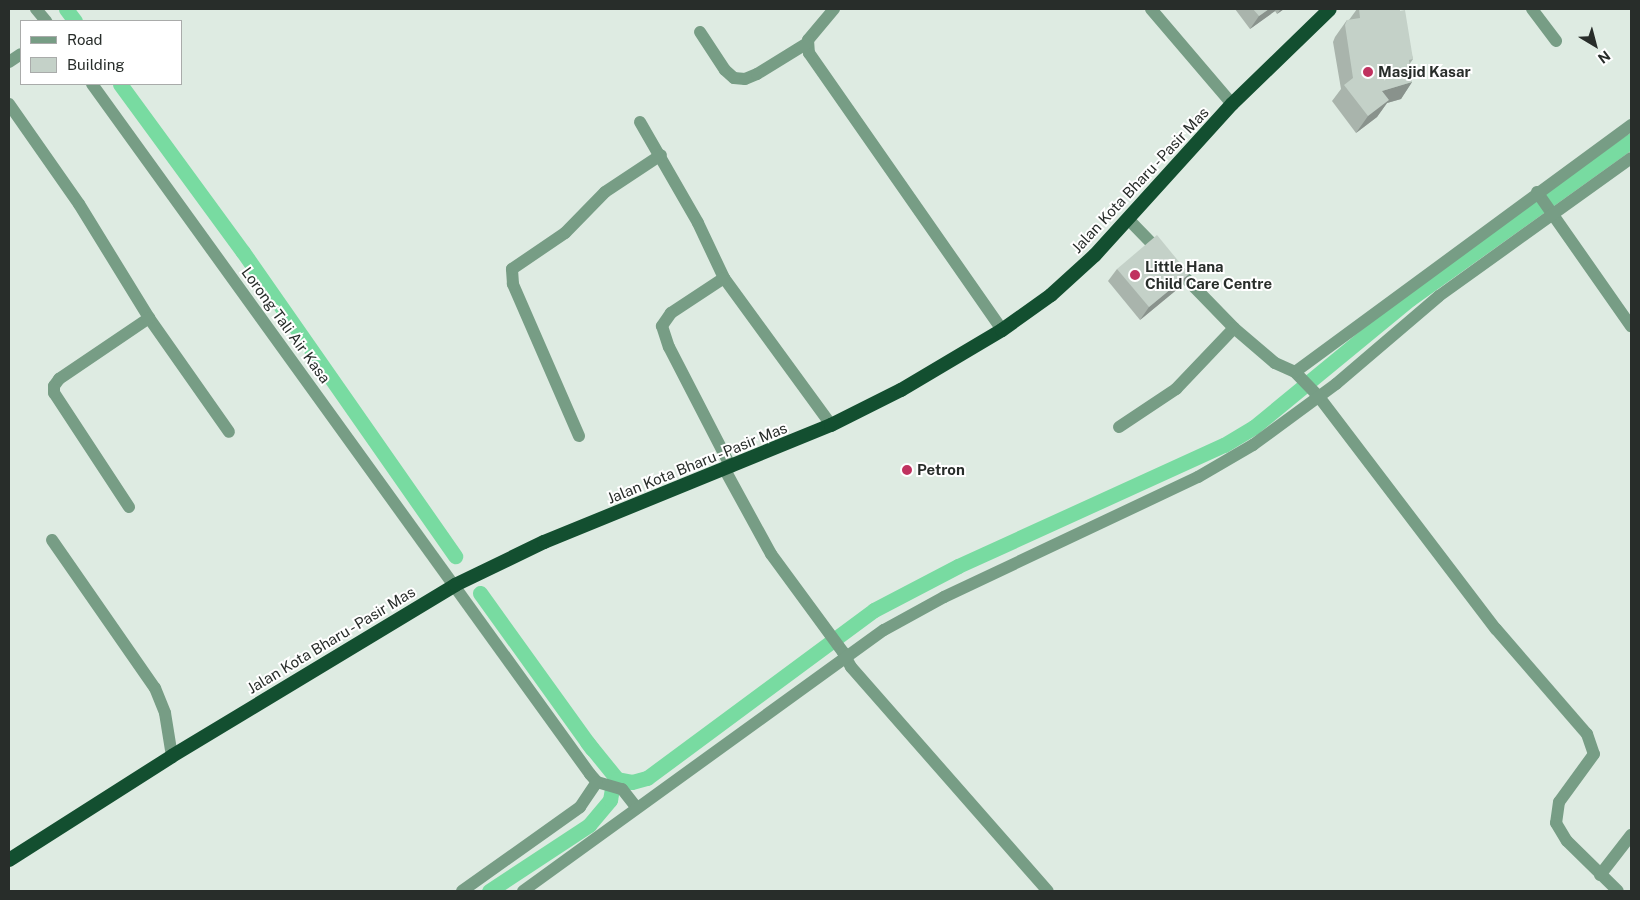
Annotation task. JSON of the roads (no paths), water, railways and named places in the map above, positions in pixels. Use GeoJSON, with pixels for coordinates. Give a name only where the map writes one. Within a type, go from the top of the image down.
{"type":"FeatureCollection","features":[{"type":"Feature","properties":{"kind":"highway","name":"Jalan Kota Bharu - Pasir Mas"},"geometry":{"type":"LineString","coordinates":[[9,860],[172,756],[455,585],[544,542],[728,469],[831,425],[917,381],[1002,330],[1051,295],[1129,220],[1232,104],[1330,9]]}},
{"type":"Feature","properties":{"kind":"street"},"geometry":{"type":"LineString","coordinates":[[36,9],[45,20]]}},
{"type":"Feature","properties":{"kind":"street"},"geometry":{"type":"LineString","coordinates":[[700,32],[725,70],[734,78],[745,79],[757,74],[806,44],[834,9]]}},
{"type":"Feature","properties":{"kind":"street"},"geometry":{"type":"LineString","coordinates":[[1150,9],[1232,104]]}},
{"type":"Feature","properties":{"kind":"street"},"geometry":{"type":"LineString","coordinates":[[1532,9],[1556,41]]}},
{"type":"Feature","properties":{"kind":"street"},"geometry":{"type":"LineString","coordinates":[[806,44],[1002,330]]}},
{"type":"Feature","properties":{"kind":"street"},"geometry":{"type":"LineString","coordinates":[[9,62],[20,55]]}},
{"type":"Feature","properties":{"kind":"street","name":"Lorong Tali Air Kasa"},"geometry":{"type":"LineString","coordinates":[[93,85],[597,782]]}},
{"type":"Feature","properties":{"kind":"street"},"geometry":{"type":"LineString","coordinates":[[9,104],[79,204],[149,318],[229,432]]}},
{"type":"Feature","properties":{"kind":"street"},"geometry":{"type":"LineString","coordinates":[[640,122],[661,155],[724,278],[831,425]]}},
{"type":"Feature","properties":{"kind":"street"},"geometry":{"type":"LineString","coordinates":[[1297,374],[1631,125]]}},
{"type":"Feature","properties":{"kind":"street"},"geometry":{"type":"LineString","coordinates":[[579,436],[512,284],[512,269],[565,233],[605,192],[661,155]]}},
{"type":"Feature","properties":{"kind":"street"},"geometry":{"type":"LineString","coordinates":[[524,891],[634,805],[843,652],[944,598],[1227,461],[1316,394],[1439,296],[1553,212],[1631,158]]}},
{"type":"Feature","properties":{"kind":"street"},"geometry":{"type":"LineString","coordinates":[[1539,194],[1631,326]]}},
{"type":"Feature","properties":{"kind":"street"},"geometry":{"type":"LineString","coordinates":[[1129,220],[1234,328],[1275,363],[1297,374],[1316,394],[1496,629],[1592,740],[1594,754],[1559,802],[1556,822],[1567,841],[1618,891]]}},
{"type":"Feature","properties":{"kind":"street"},"geometry":{"type":"LineString","coordinates":[[724,278],[671,313],[662,326],[669,347],[728,469],[786,577],[843,652],[850,667],[1048,891]]}},
{"type":"Feature","properties":{"kind":"street"},"geometry":{"type":"LineString","coordinates":[[129,507],[54,393],[54,386],[59,379],[149,318]]}},
{"type":"Feature","properties":{"kind":"street"},"geometry":{"type":"LineString","coordinates":[[1119,427],[1176,389],[1234,328]]}},
{"type":"Feature","properties":{"kind":"street"},"geometry":{"type":"LineString","coordinates":[[52,540],[155,688],[165,713],[172,756]]}},
{"type":"Feature","properties":{"kind":"street"},"geometry":{"type":"LineString","coordinates":[[462,891],[580,807],[597,782],[622,789],[634,805]]}},
{"type":"Feature","properties":{"kind":"street"},"geometry":{"type":"LineString","coordinates":[[1600,875],[1631,835]]}},
{"type":"Feature","properties":{"kind":"waterway"},"geometry":{"type":"LineString","coordinates":[[66,9],[74,20]]}},
{"type":"Feature","properties":{"kind":"waterway"},"geometry":{"type":"LineString","coordinates":[[121,85],[243,252],[455,556]]}},
{"type":"Feature","properties":{"kind":"waterway"},"geometry":{"type":"LineString","coordinates":[[587,742],[617,779],[632,782],[647,778],[874,610],[958,566],[1224,445],[1254,427],[1410,299],[1631,141]]}},
{"type":"Feature","properties":{"kind":"waterway"},"geometry":{"type":"LineString","coordinates":[[480,593],[592,749]]}},
{"type":"Feature","properties":{"kind":"waterway"},"geometry":{"type":"LineString","coordinates":[[489,891],[589,825],[610,800],[612,789]]}},
{"type":"Feature","properties":{"kind":"place","name":"Masjid Kasar"},"geometry":{"type":"Point","coordinates":[1368,72]}},
{"type":"Feature","properties":{"kind":"place","name":"Little Hana Child Care Centre"},"geometry":{"type":"Point","coordinates":[1135,275]}},
{"type":"Feature","properties":{"kind":"place","name":"Petron"},"geometry":{"type":"Point","coordinates":[907,470]}}]}
